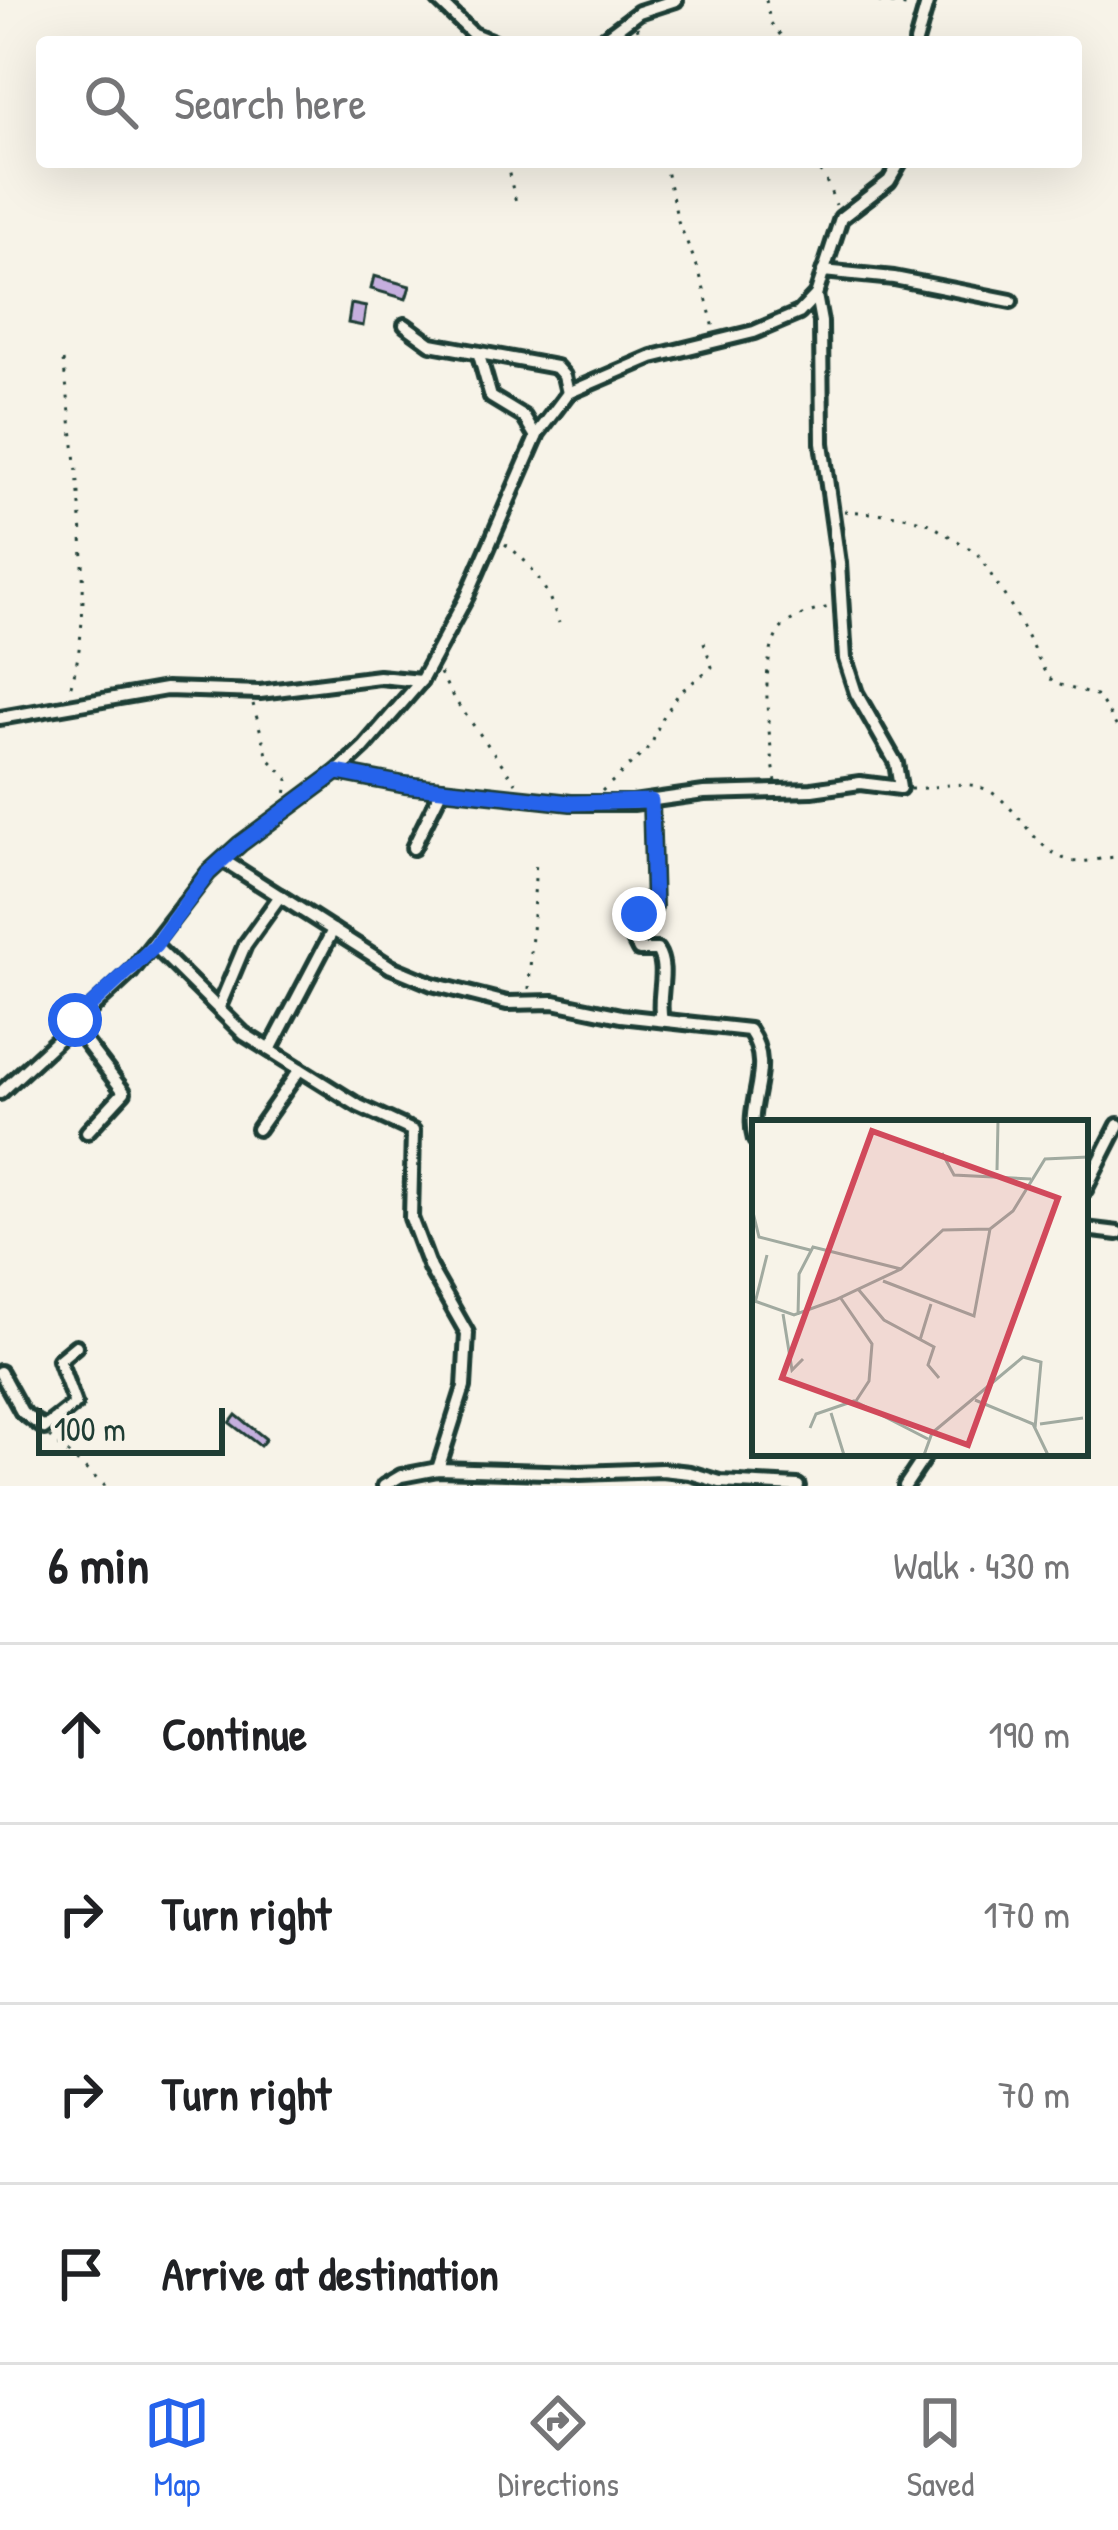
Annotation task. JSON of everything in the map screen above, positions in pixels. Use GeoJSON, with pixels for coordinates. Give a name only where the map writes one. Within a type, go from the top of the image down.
{"type":"FeatureCollection","features":[{"type":"Feature","properties":{"kind":"street"},"geometry":{"type":"LineString","coordinates":[[438,0],[478,36]]}},
{"type":"Feature","properties":{"kind":"street"},"geometry":{"type":"LineString","coordinates":[[607,36],[633,17],[676,0]]}},
{"type":"Feature","properties":{"kind":"street"},"geometry":{"type":"LineString","coordinates":[[918,36],[926,4]]}},
{"type":"Feature","properties":{"kind":"street"},"geometry":{"type":"LineString","coordinates":[[0,1093],[155,946],[194,890],[223,860],[337,772],[421,680],[494,536],[536,437],[568,393],[652,357],[718,342],[799,313],[816,295],[842,218],[889,181],[897,168]]}},
{"type":"Feature","properties":{"kind":"street"},"geometry":{"type":"LineString","coordinates":[[824,271],[894,278],[1012,301]]}},
{"type":"Feature","properties":{"kind":"street"},"geometry":{"type":"LineString","coordinates":[[337,772],[442,789],[592,803],[860,783],[901,788],[896,763],[848,671],[822,443],[821,322],[816,295]]}},
{"type":"Feature","properties":{"kind":"street"},"geometry":{"type":"LineString","coordinates":[[405,326],[430,344],[556,367],[568,393]]}},
{"type":"Feature","properties":{"kind":"street"},"geometry":{"type":"LineString","coordinates":[[479,355],[491,397],[524,417],[536,437]]}},
{"type":"Feature","properties":{"kind":"street"},"geometry":{"type":"LineString","coordinates":[[0,718],[166,689],[247,692],[379,677],[421,680]]}},
{"type":"Feature","properties":{"kind":"street"},"geometry":{"type":"LineString","coordinates":[[413,848],[442,789]]}},
{"type":"Feature","properties":{"kind":"street"},"geometry":{"type":"LineString","coordinates":[[651,801],[654,907],[649,914],[635,916],[633,938],[639,950],[657,950],[663,959],[662,1020]]}},
{"type":"Feature","properties":{"kind":"street"},"geometry":{"type":"LineString","coordinates":[[223,860],[413,978],[471,996],[526,1005],[554,1002],[751,1032],[762,1063],[753,1120]]}},
{"type":"Feature","properties":{"kind":"street"},"geometry":{"type":"LineString","coordinates":[[218,1007],[245,945],[280,896]]}},
{"type":"Feature","properties":{"kind":"street"},"geometry":{"type":"LineString","coordinates":[[270,1050],[333,930]]}},
{"type":"Feature","properties":{"kind":"street"},"geometry":{"type":"LineString","coordinates":[[155,946],[244,1034],[359,1106],[413,1131],[411,1218],[430,1268],[467,1333],[464,1387],[437,1468]]}},
{"type":"Feature","properties":{"kind":"street"},"geometry":{"type":"LineString","coordinates":[[71,1023],[124,1092],[87,1132]]}},
{"type":"Feature","properties":{"kind":"street"},"geometry":{"type":"LineString","coordinates":[[257,1129],[300,1069]]}},
{"type":"Feature","properties":{"kind":"street"},"geometry":{"type":"LineString","coordinates":[[1088,1184],[1118,1125]]}},
{"type":"Feature","properties":{"kind":"street"},"geometry":{"type":"LineString","coordinates":[[1088,1229],[1118,1233]]}},
{"type":"Feature","properties":{"kind":"street"},"geometry":{"type":"LineString","coordinates":[[0,1372],[22,1412],[40,1427],[58,1420],[75,1404],[59,1360],[76,1346]]}},
{"type":"Feature","properties":{"kind":"street"},"geometry":{"type":"LineString","coordinates":[[905,1486],[925,1456]]}},
{"type":"Feature","properties":{"kind":"street"},"geometry":{"type":"LineString","coordinates":[[384,1486],[401,1476],[437,1468],[580,1473],[662,1470],[720,1482],[798,1486]]}},
{"type":"Feature","properties":{"kind":"path"},"geometry":{"type":"LineString","coordinates":[[766,0],[770,22],[781,36]]}},
{"type":"Feature","properties":{"kind":"path"},"geometry":{"type":"LineString","coordinates":[[867,0],[926,4]]}},
{"type":"Feature","properties":{"kind":"path"},"geometry":{"type":"LineString","coordinates":[[633,17],[641,36]]}},
{"type":"Feature","properties":{"kind":"path"},"geometry":{"type":"LineString","coordinates":[[508,168],[516,202]]}},
{"type":"Feature","properties":{"kind":"path"},"geometry":{"type":"LineString","coordinates":[[665,168],[718,342]]}},
{"type":"Feature","properties":{"kind":"path"},"geometry":{"type":"LineString","coordinates":[[817,168],[842,218]]}},
{"type":"Feature","properties":{"kind":"path"},"geometry":{"type":"LineString","coordinates":[[63,361],[79,502],[81,584],[77,671],[64,707]]}},
{"type":"Feature","properties":{"kind":"path"},"geometry":{"type":"LineString","coordinates":[[831,512],[900,515],[941,528],[960,540],[986,564],[1047,676],[1057,684],[1099,697],[1118,729]]}},
{"type":"Feature","properties":{"kind":"path"},"geometry":{"type":"LineString","coordinates":[[494,536],[527,560],[541,579],[559,623]]}},
{"type":"Feature","properties":{"kind":"path"},"geometry":{"type":"LineString","coordinates":[[778,789],[768,687],[778,634],[790,621],[842,603]]}},
{"type":"Feature","properties":{"kind":"path"},"geometry":{"type":"LineString","coordinates":[[592,803],[651,746],[659,722],[680,693],[712,668],[702,636]]}},
{"type":"Feature","properties":{"kind":"path"},"geometry":{"type":"LineString","coordinates":[[435,660],[454,699],[527,798]]}},
{"type":"Feature","properties":{"kind":"path"},"geometry":{"type":"LineString","coordinates":[[247,692],[268,758],[288,778],[283,812]]}},
{"type":"Feature","properties":{"kind":"path"},"geometry":{"type":"LineString","coordinates":[[901,788],[982,787],[1008,806],[1031,835],[1067,860],[1118,857]]}},
{"type":"Feature","properties":{"kind":"path"},"geometry":{"type":"LineString","coordinates":[[526,1005],[532,972],[536,859]]}},
{"type":"Feature","properties":{"kind":"path"},"geometry":{"type":"LineString","coordinates":[[40,1427],[105,1486]]}},
{"type":"Feature","properties":{"kind":"building"},"geometry":{"type":"Polygon","coordinates":[[[374,276],[410,286],[406,299],[371,289],[374,276]]]}},
{"type":"Feature","properties":{"kind":"building"},"geometry":{"type":"Polygon","coordinates":[[[351,304],[366,307],[363,326],[348,323],[351,304]]]}},
{"type":"Feature","properties":{"kind":"building"},"geometry":{"type":"Polygon","coordinates":[[[236,1415],[266,1439],[260,1446],[230,1423],[236,1415]]]}},
{"type":"Feature","properties":{"kind":"route"},"geometry":{"type":"LineString","coordinates":[[75,1020],[155,946],[208,873],[337,772],[405,785],[571,803],[651,801],[654,907],[649,914],[639,914]]}}]}
